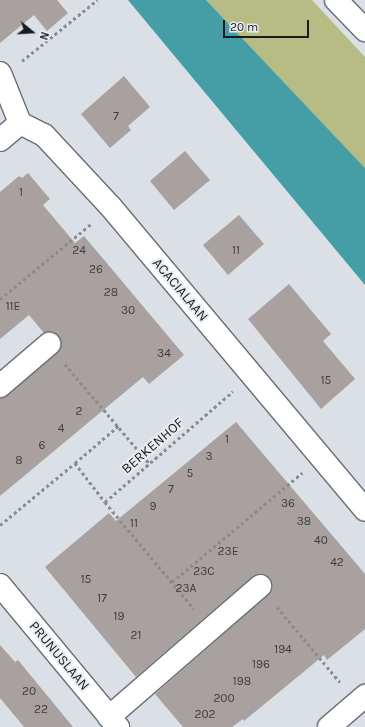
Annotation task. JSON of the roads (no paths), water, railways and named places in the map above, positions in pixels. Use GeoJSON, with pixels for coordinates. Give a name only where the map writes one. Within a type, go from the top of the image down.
{"type":"FeatureCollection","features":[{"type":"Feature","properties":{"kind":"street"},"geometry":{"type":"LineString","coordinates":[[336,0],[365,30]]}},
{"type":"Feature","properties":{"kind":"street"},"geometry":{"type":"LineString","coordinates":[[0,140],[20,124],[1,75]]}},
{"type":"Feature","properties":{"kind":"street","name":"ACACIALAAN"},"geometry":{"type":"LineString","coordinates":[[20,124],[44,135],[111,207],[365,510]]}},
{"type":"Feature","properties":{"kind":"street"},"geometry":{"type":"LineString","coordinates":[[0,386],[49,344]]}},
{"type":"Feature","properties":{"kind":"street","name":"PRUNUSLAAN"},"geometry":{"type":"LineString","coordinates":[[0,585],[114,722]]}},
{"type":"Feature","properties":{"kind":"street"},"geometry":{"type":"LineString","coordinates":[[114,722],[210,628],[260,586]]}},
{"type":"Feature","properties":{"kind":"street"},"geometry":{"type":"LineString","coordinates":[[329,727],[361,699]]}},
{"type":"Feature","properties":{"kind":"water"},"geometry":{"type":"Polygon","coordinates":[[[128,0],[206,0],[365,168],[365,285],[128,0]]]}}]}
